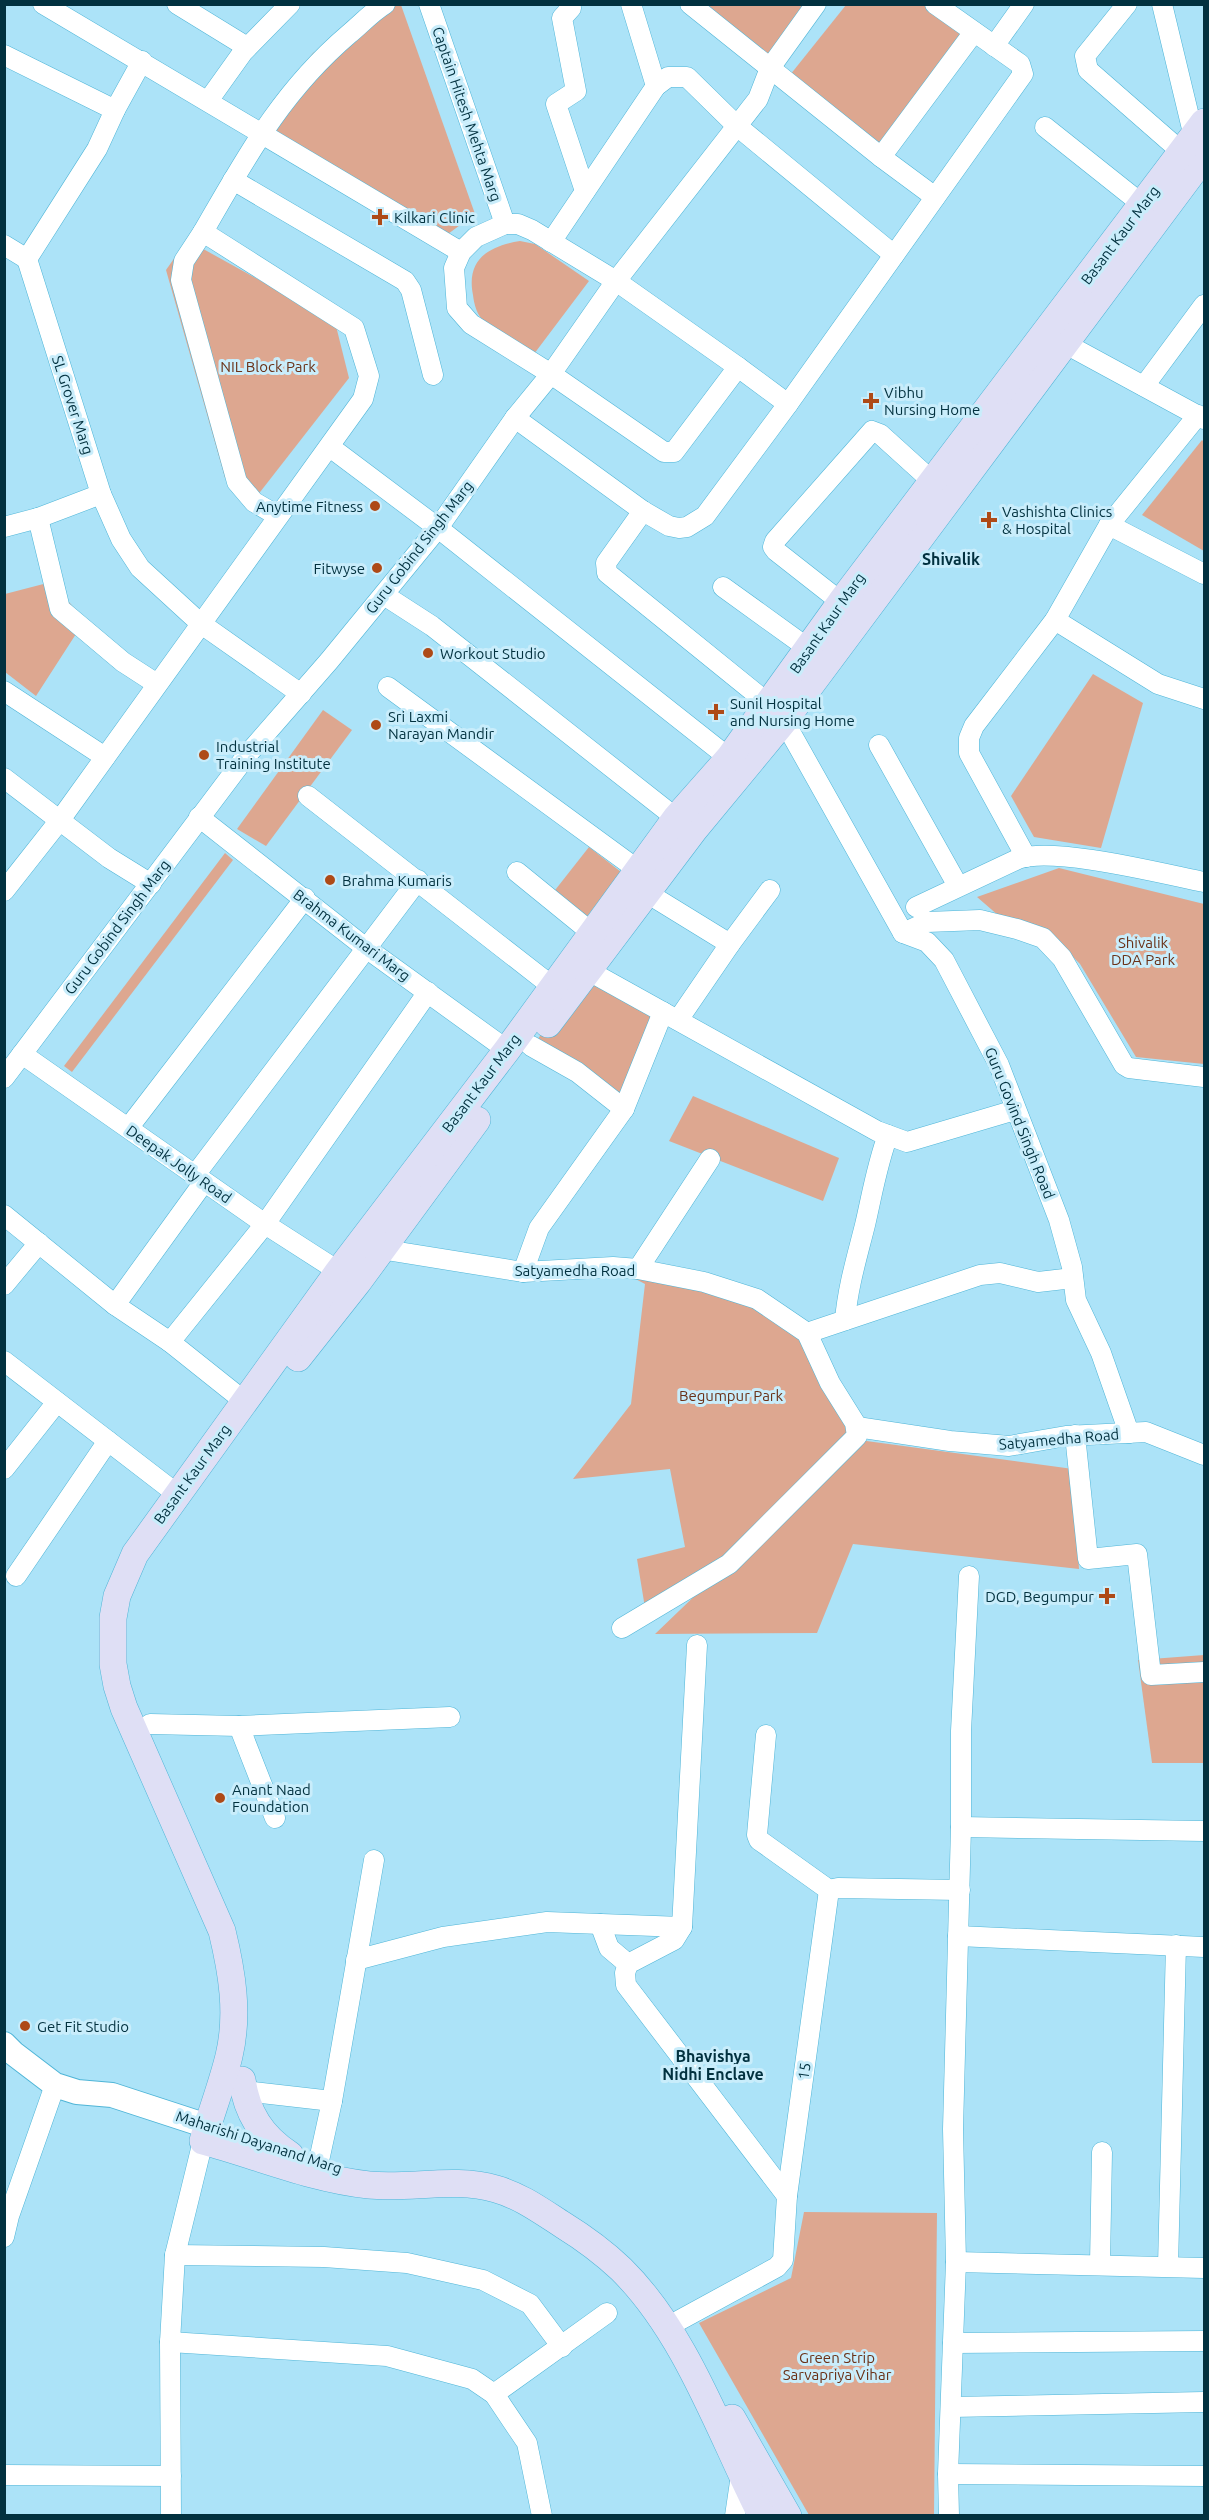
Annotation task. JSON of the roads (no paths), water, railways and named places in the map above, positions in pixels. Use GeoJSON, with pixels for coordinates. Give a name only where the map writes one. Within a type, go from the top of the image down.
{"type":"FeatureCollection","features":[{"type":"Feature","properties":{"kind":"main road","name":"Basant Kaur Marg"},"geometry":{"type":"LineString","coordinates":[[213,2136],[236,2085],[246,2042],[246,2004],[242,1966],[232,1929],[150,1724],[131,1685],[126,1663],[126,1619],[137,1577],[147,1557],[348,1277],[519,1048],[589,971],[643,881],[676,818],[729,758],[777,713],[809,649],[841,602],[1143,205],[1198,148]]}},
{"type":"Feature","properties":{"kind":"main road","name":"Basant Kaur Marg"},"geometry":{"type":"LineString","coordinates":[[519,1048],[553,987],[592,933],[694,830],[777,713],[1064,343],[1198,148]]}},
{"type":"Feature","properties":{"kind":"main road","name":"Basant Kaur Marg"},"geometry":{"type":"LineString","coordinates":[[236,2085],[229,2054],[233,2023],[233,1992],[225,1941],[124,1708],[112,1664],[113,1618],[124,1574],[135,1554],[244,1401],[348,1277]]}},
{"type":"Feature","properties":{"kind":"main road"},"geometry":{"type":"LineString","coordinates":[[236,2085],[263,2133],[290,2155]]}},
{"type":"Feature","properties":{"kind":"main road","name":"Maharishi Dayanand Marg"},"geometry":{"type":"LineString","coordinates":[[213,2136],[290,2155],[318,2165],[380,2175],[473,2173],[520,2186],[568,2212],[610,2243],[647,2279],[672,2324]]}},
{"type":"Feature","properties":{"kind":"main road","name":"Maharishi Dayanand Marg"},"geometry":{"type":"LineString","coordinates":[[213,2136],[343,2181],[397,2186],[459,2183],[512,2194],[543,2211],[603,2252],[672,2324]]}},
{"type":"Feature","properties":{"kind":"main road"},"geometry":{"type":"LineString","coordinates":[[672,2324],[703,2380],[788,2516]]}},
{"type":"Feature","properties":{"kind":"main road"},"geometry":{"type":"LineString","coordinates":[[703,2380],[741,2475],[762,2516]]}},
{"type":"Feature","properties":{"kind":"street"},"geometry":{"type":"LineString","coordinates":[[43,4],[461,252]]}},
{"type":"Feature","properties":{"kind":"street"},"geometry":{"type":"LineString","coordinates":[[177,4],[247,47]]}},
{"type":"Feature","properties":{"kind":"street"},"geometry":{"type":"LineString","coordinates":[[208,101],[247,47],[290,4]]}},
{"type":"Feature","properties":{"kind":"street"},"geometry":{"type":"LineString","coordinates":[[278,516],[254,502],[237,482],[181,280],[184,261],[261,132],[287,96],[328,52],[385,4]]}},
{"type":"Feature","properties":{"kind":"street","name":"Captain Hitesh Mehta Marg"},"geometry":{"type":"LineString","coordinates":[[429,4],[505,224]]}},
{"type":"Feature","properties":{"kind":"street"},"geometry":{"type":"LineString","coordinates":[[570,4],[571,8],[562,18],[576,91],[556,104],[585,191]]}},
{"type":"Feature","properties":{"kind":"street"},"geometry":{"type":"LineString","coordinates":[[631,4],[656,86]]}},
{"type":"Feature","properties":{"kind":"street"},"geometry":{"type":"LineString","coordinates":[[690,4],[935,197]]}},
{"type":"Feature","properties":{"kind":"street","name":"Guru Gobind Singh Marg"},"geometry":{"type":"LineString","coordinates":[[4,1078],[247,755],[301,694],[438,528],[515,418],[551,374],[616,281],[758,99],[770,68],[816,4]]}},
{"type":"Feature","properties":{"kind":"street"},"geometry":{"type":"LineString","coordinates":[[515,418],[643,511],[674,528],[687,527],[695,523],[712,507],[1023,75],[1020,64],[935,4]]}},
{"type":"Feature","properties":{"kind":"street"},"geometry":{"type":"LineString","coordinates":[[994,46],[1024,4]]}},
{"type":"Feature","properties":{"kind":"street"},"geometry":{"type":"LineString","coordinates":[[1127,4],[1085,56],[1088,70],[1198,148]]}},
{"type":"Feature","properties":{"kind":"street"},"geometry":{"type":"LineString","coordinates":[[1162,4],[1198,148]]}},
{"type":"Feature","properties":{"kind":"street"},"geometry":{"type":"LineString","coordinates":[[881,156],[974,32]]}},
{"type":"Feature","properties":{"kind":"street"},"geometry":{"type":"LineString","coordinates":[[4,55],[115,110]]}},
{"type":"Feature","properties":{"kind":"street"},"geometry":{"type":"LineString","coordinates":[[4,245],[27,259],[97,149],[115,110],[142,62]]}},
{"type":"Feature","properties":{"kind":"street"},"geometry":{"type":"LineString","coordinates":[[551,242],[656,86],[669,77],[687,77],[737,126],[894,255]]}},
{"type":"Feature","properties":{"kind":"street"},"geometry":{"type":"LineString","coordinates":[[1045,127],[1143,205]]}},
{"type":"Feature","properties":{"kind":"street"},"geometry":{"type":"LineString","coordinates":[[234,180],[405,281],[411,290],[433,375]]}},
{"type":"Feature","properties":{"kind":"street"},"geometry":{"type":"LineString","coordinates":[[738,367],[677,449],[667,454],[551,374],[471,324],[458,308],[454,268],[461,252],[476,237],[505,224],[518,224],[616,281],[738,367],[788,404]]}},
{"type":"Feature","properties":{"kind":"street"},"geometry":{"type":"LineString","coordinates":[[4,891],[60,820],[363,399],[369,376],[354,328],[203,232]]}},
{"type":"Feature","properties":{"kind":"street","name":"SL Grover Marg"},"geometry":{"type":"LineString","coordinates":[[27,259],[101,494],[121,539],[140,568],[200,623],[301,694]]}},
{"type":"Feature","properties":{"kind":"street"},"geometry":{"type":"LineString","coordinates":[[1144,387],[1204,305]]}},
{"type":"Feature","properties":{"kind":"street"},"geometry":{"type":"LineString","coordinates":[[1026,857],[969,753],[968,743],[974,726],[1055,620],[1109,525],[1201,417],[1064,343]]}},
{"type":"Feature","properties":{"kind":"street"},"geometry":{"type":"LineString","coordinates":[[841,602],[776,551],[773,547],[775,542],[872,431],[880,434],[932,482]]}},
{"type":"Feature","properties":{"kind":"street"},"geometry":{"type":"LineString","coordinates":[[330,447],[438,528],[729,758]]}},
{"type":"Feature","properties":{"kind":"street"},"geometry":{"type":"LineString","coordinates":[[4,526],[38,518],[101,494]]}},
{"type":"Feature","properties":{"kind":"street"},"geometry":{"type":"LineString","coordinates":[[643,511],[606,564],[607,573],[777,713],[903,933],[927,922],[980,920],[1043,938],[1062,958],[1124,1065],[1129,1068],[1204,1077]]}},
{"type":"Feature","properties":{"kind":"street"},"geometry":{"type":"LineString","coordinates":[[38,518],[60,609],[66,617],[123,662],[157,684]]}},
{"type":"Feature","properties":{"kind":"street"},"geometry":{"type":"LineString","coordinates":[[1109,525],[1204,574]]}},
{"type":"Feature","properties":{"kind":"street"},"geometry":{"type":"LineString","coordinates":[[723,587],[809,649]]}},
{"type":"Feature","properties":{"kind":"street"},"geometry":{"type":"LineString","coordinates":[[384,595],[432,626],[676,818]]}},
{"type":"Feature","properties":{"kind":"street"},"geometry":{"type":"LineString","coordinates":[[1055,620],[1158,684],[1204,699]]}},
{"type":"Feature","properties":{"kind":"street"},"geometry":{"type":"LineString","coordinates":[[388,687],[643,881],[730,944]]}},
{"type":"Feature","properties":{"kind":"street"},"geometry":{"type":"LineString","coordinates":[[4,691],[105,757]]}},
{"type":"Feature","properties":{"kind":"street"},"geometry":{"type":"LineString","coordinates":[[879,745],[958,886]]}},
{"type":"Feature","properties":{"kind":"street"},"geometry":{"type":"LineString","coordinates":[[4,778],[109,858],[151,884]]}},
{"type":"Feature","properties":{"kind":"street"},"geometry":{"type":"LineString","coordinates":[[308,796],[553,987]]}},
{"type":"Feature","properties":{"kind":"street","name":"Brahma Kumari Marg"},"geometry":{"type":"LineString","coordinates":[[199,817],[366,948],[428,992],[519,1048],[577,1072],[624,1109]]}},
{"type":"Feature","properties":{"kind":"street"},"geometry":{"type":"LineString","coordinates":[[916,907],[1026,857],[1051,856],[1111,864],[1204,882]]}},
{"type":"Feature","properties":{"kind":"street"},"geometry":{"type":"LineString","coordinates":[[517,872],[592,933]]}},
{"type":"Feature","properties":{"kind":"street"},"geometry":{"type":"LineString","coordinates":[[115,1305],[199,1178],[418,880]]}},
{"type":"Feature","properties":{"kind":"street"},"geometry":{"type":"LineString","coordinates":[[523,1272],[539,1228],[624,1109],[670,1016],[730,944],[770,890]]}},
{"type":"Feature","properties":{"kind":"street"},"geometry":{"type":"LineString","coordinates":[[129,1127],[305,898]]}},
{"type":"Feature","properties":{"kind":"street","name":"Guru Govind Singh Road"},"geometry":{"type":"LineString","coordinates":[[903,933],[927,942],[944,960],[992,1050],[1059,1220],[1076,1300],[1101,1353],[1129,1433]]}},
{"type":"Feature","properties":{"kind":"street"},"geometry":{"type":"LineString","coordinates":[[589,971],[888,1135],[907,1142],[1015,1110]]}},
{"type":"Feature","properties":{"kind":"street"},"geometry":{"type":"LineString","coordinates":[[170,1342],[265,1224],[428,992]]}},
{"type":"Feature","properties":{"kind":"street","name":"Deepak Jolly Road"},"geometry":{"type":"LineString","coordinates":[[22,1054],[265,1224],[348,1277]]}},
{"type":"Feature","properties":{"kind":"street"},"geometry":{"type":"LineString","coordinates":[[845,1320],[853,1267],[880,1156],[888,1135]]}},
{"type":"Feature","properties":{"kind":"street"},"geometry":{"type":"LineString","coordinates":[[638,1269],[710,1159]]}},
{"type":"Feature","properties":{"kind":"street"},"geometry":{"type":"LineString","coordinates":[[4,1215],[115,1305],[170,1342],[244,1401]]}},
{"type":"Feature","properties":{"kind":"street"},"geometry":{"type":"LineString","coordinates":[[4,1285],[39,1243]]}},
{"type":"Feature","properties":{"kind":"street","name":"Satyamedha Road"},"geometry":{"type":"LineString","coordinates":[[373,1244],[523,1272],[613,1267],[638,1269],[705,1282],[757,1299],[807,1333]]}},
{"type":"Feature","properties":{"kind":"street"},"geometry":{"type":"LineString","coordinates":[[622,1628],[729,1564],[857,1436],[857,1427],[830,1383],[807,1333],[980,1275],[1000,1273],[1038,1282],[1072,1278]]}},
{"type":"Feature","properties":{"kind":"street"},"geometry":{"type":"LineString","coordinates":[[4,1362],[177,1494]]}},
{"type":"Feature","properties":{"kind":"street"},"geometry":{"type":"LineString","coordinates":[[4,1469],[57,1402]]}},
{"type":"Feature","properties":{"kind":"street","name":"Satyamedha Road"},"geometry":{"type":"LineString","coordinates":[[857,1427],[950,1441],[1009,1446],[1075,1435],[1151,1434],[1204,1455]]}},
{"type":"Feature","properties":{"kind":"street"},"geometry":{"type":"LineString","coordinates":[[1075,1435],[1088,1559],[1137,1554],[1151,1675],[1204,1672]]}},
{"type":"Feature","properties":{"kind":"street"},"geometry":{"type":"LineString","coordinates":[[16,1576],[108,1441]]}},
{"type":"Feature","properties":{"kind":"street"},"geometry":{"type":"LineString","coordinates":[[950,2516],[948,2474],[956,2262],[953,2129],[960,1890],[961,1731],[969,1576]]}},
{"type":"Feature","properties":{"kind":"street"},"geometry":{"type":"LineString","coordinates":[[698,1645],[682,1927],[674,1940],[628,1964],[625,1973],[626,1985],[788,2196]]}},
{"type":"Feature","properties":{"kind":"street"},"geometry":{"type":"LineString","coordinates":[[150,1724],[239,1726],[450,1717]]}},
{"type":"Feature","properties":{"kind":"street"},"geometry":{"type":"LineString","coordinates":[[239,1726],[275,1818]]}},
{"type":"Feature","properties":{"kind":"street"},"geometry":{"type":"LineString","coordinates":[[766,1735],[757,1835],[759,1840],[829,1890],[838,1888],[960,1890]]}},
{"type":"Feature","properties":{"kind":"street"},"geometry":{"type":"LineString","coordinates":[[961,1827],[1204,1831]]}},
{"type":"Feature","properties":{"kind":"street"},"geometry":{"type":"LineString","coordinates":[[318,2165],[332,2101],[374,1860]]}},
{"type":"Feature","properties":{"kind":"street","name":"15"},"geometry":{"type":"LineString","coordinates":[[672,2324],[781,2263],[785,2250],[788,2196],[829,1890]]}},
{"type":"Feature","properties":{"kind":"street"},"geometry":{"type":"LineString","coordinates":[[356,1960],[443,1937],[547,1922],[682,1927]]}},
{"type":"Feature","properties":{"kind":"street"},"geometry":{"type":"LineString","coordinates":[[600,1924],[609,1948],[628,1964]]}},
{"type":"Feature","properties":{"kind":"street"},"geometry":{"type":"LineString","coordinates":[[958,1936],[1204,1947]]}},
{"type":"Feature","properties":{"kind":"street"},"geometry":{"type":"LineString","coordinates":[[1168,2266],[1176,1945]]}},
{"type":"Feature","properties":{"kind":"street","name":"Maharishi Dayanand Marg"},"geometry":{"type":"LineString","coordinates":[[4,2044],[66,2088],[111,2111],[213,2136]]}},
{"type":"Feature","properties":{"kind":"street"},"geometry":{"type":"LineString","coordinates":[[177,2116],[236,2085],[332,2101]]}},
{"type":"Feature","properties":{"kind":"street"},"geometry":{"type":"LineString","coordinates":[[4,2236],[9,2216],[66,2088]]}},
{"type":"Feature","properties":{"kind":"street","name":"Maharishi Dayanand Marg"},"geometry":{"type":"LineString","coordinates":[[66,2088],[112,2095],[177,2116],[213,2136]]}},
{"type":"Feature","properties":{"kind":"street"},"geometry":{"type":"LineString","coordinates":[[171,2516],[170,2342],[175,2255],[213,2136]]}},
{"type":"Feature","properties":{"kind":"street"},"geometry":{"type":"LineString","coordinates":[[1100,2264],[1102,2152]]}},
{"type":"Feature","properties":{"kind":"street"},"geometry":{"type":"LineString","coordinates":[[175,2255],[324,2257],[407,2263],[483,2280],[530,2304],[562,2347]]}},
{"type":"Feature","properties":{"kind":"street"},"geometry":{"type":"LineString","coordinates":[[956,2262],[1204,2268]]}},
{"type":"Feature","properties":{"kind":"street"},"geometry":{"type":"LineString","coordinates":[[494,2394],[608,2313]]}},
{"type":"Feature","properties":{"kind":"street"},"geometry":{"type":"LineString","coordinates":[[953,2343],[1204,2341]]}},
{"type":"Feature","properties":{"kind":"street"},"geometry":{"type":"LineString","coordinates":[[170,2342],[387,2356],[471,2379],[494,2394],[527,2443],[542,2516]]}},
{"type":"Feature","properties":{"kind":"street"},"geometry":{"type":"LineString","coordinates":[[951,2407],[1204,2402]]}},
{"type":"Feature","properties":{"kind":"street"},"geometry":{"type":"LineString","coordinates":[[948,2474],[1204,2476]]}},
{"type":"Feature","properties":{"kind":"street"},"geometry":{"type":"LineString","coordinates":[[4,2475],[171,2476]]}},
{"type":"Feature","properties":{"kind":"street"},"geometry":{"type":"LineString","coordinates":[[735,2516],[741,2475]]}},
{"type":"Feature","properties":{"kind":"place","name":"Kilkari Clinic"},"geometry":{"type":"Point","coordinates":[380,217]}},
{"type":"Feature","properties":{"kind":"place","name":"Vibhu Nursing Home"},"geometry":{"type":"Point","coordinates":[871,401]}},
{"type":"Feature","properties":{"kind":"place","name":"Anytime Fitness"},"geometry":{"type":"Point","coordinates":[375,506]}},
{"type":"Feature","properties":{"kind":"place","name":"Vashishta Clinics & Hospital"},"geometry":{"type":"Point","coordinates":[989,520]}},
{"type":"Feature","properties":{"kind":"place","name":"Fitwyse"},"geometry":{"type":"Point","coordinates":[377,568]}},
{"type":"Feature","properties":{"kind":"place","name":"Workout Studio"},"geometry":{"type":"Point","coordinates":[428,653]}},
{"type":"Feature","properties":{"kind":"place","name":"Sunil Hospital and Nursing Home"},"geometry":{"type":"Point","coordinates":[716,712]}},
{"type":"Feature","properties":{"kind":"place","name":"Sri Laxmi Narayan Mandir"},"geometry":{"type":"Point","coordinates":[376,725]}},
{"type":"Feature","properties":{"kind":"place","name":"Industrial Training Institute"},"geometry":{"type":"Point","coordinates":[204,755]}},
{"type":"Feature","properties":{"kind":"place","name":"Brahma Kumaris"},"geometry":{"type":"Point","coordinates":[330,880]}},
{"type":"Feature","properties":{"kind":"place","name":"DGD, Begumpur"},"geometry":{"type":"Point","coordinates":[1107,1596]}},
{"type":"Feature","properties":{"kind":"place","name":"Anant Naad Foundation"},"geometry":{"type":"Point","coordinates":[220,1798]}},
{"type":"Feature","properties":{"kind":"place","name":"Get Fit Studio"},"geometry":{"type":"Point","coordinates":[25,2026]}},
{"type":"Feature","properties":{"kind":"district","name":"Shivalik"},"geometry":{"type":"Point","coordinates":[951,559]}},
{"type":"Feature","properties":{"kind":"district","name":"Bhavishya Nidhi Enclave"},"geometry":{"type":"Point","coordinates":[713,2065]}},
{"type":"Feature","properties":{"kind":"park label","name":"NIL Block Park"},"geometry":{"type":"Point","coordinates":[268,366]}},
{"type":"Feature","properties":{"kind":"park label","name":"Shivalik DDA Park"},"geometry":{"type":"Point","coordinates":[1143,950]}},
{"type":"Feature","properties":{"kind":"park label","name":"Begumpur Park"},"geometry":{"type":"Point","coordinates":[731,1395]}},
{"type":"Feature","properties":{"kind":"park label","name":"Green Strip Sarvapriya Vihar"},"geometry":{"type":"Point","coordinates":[837,2366]}}]}
